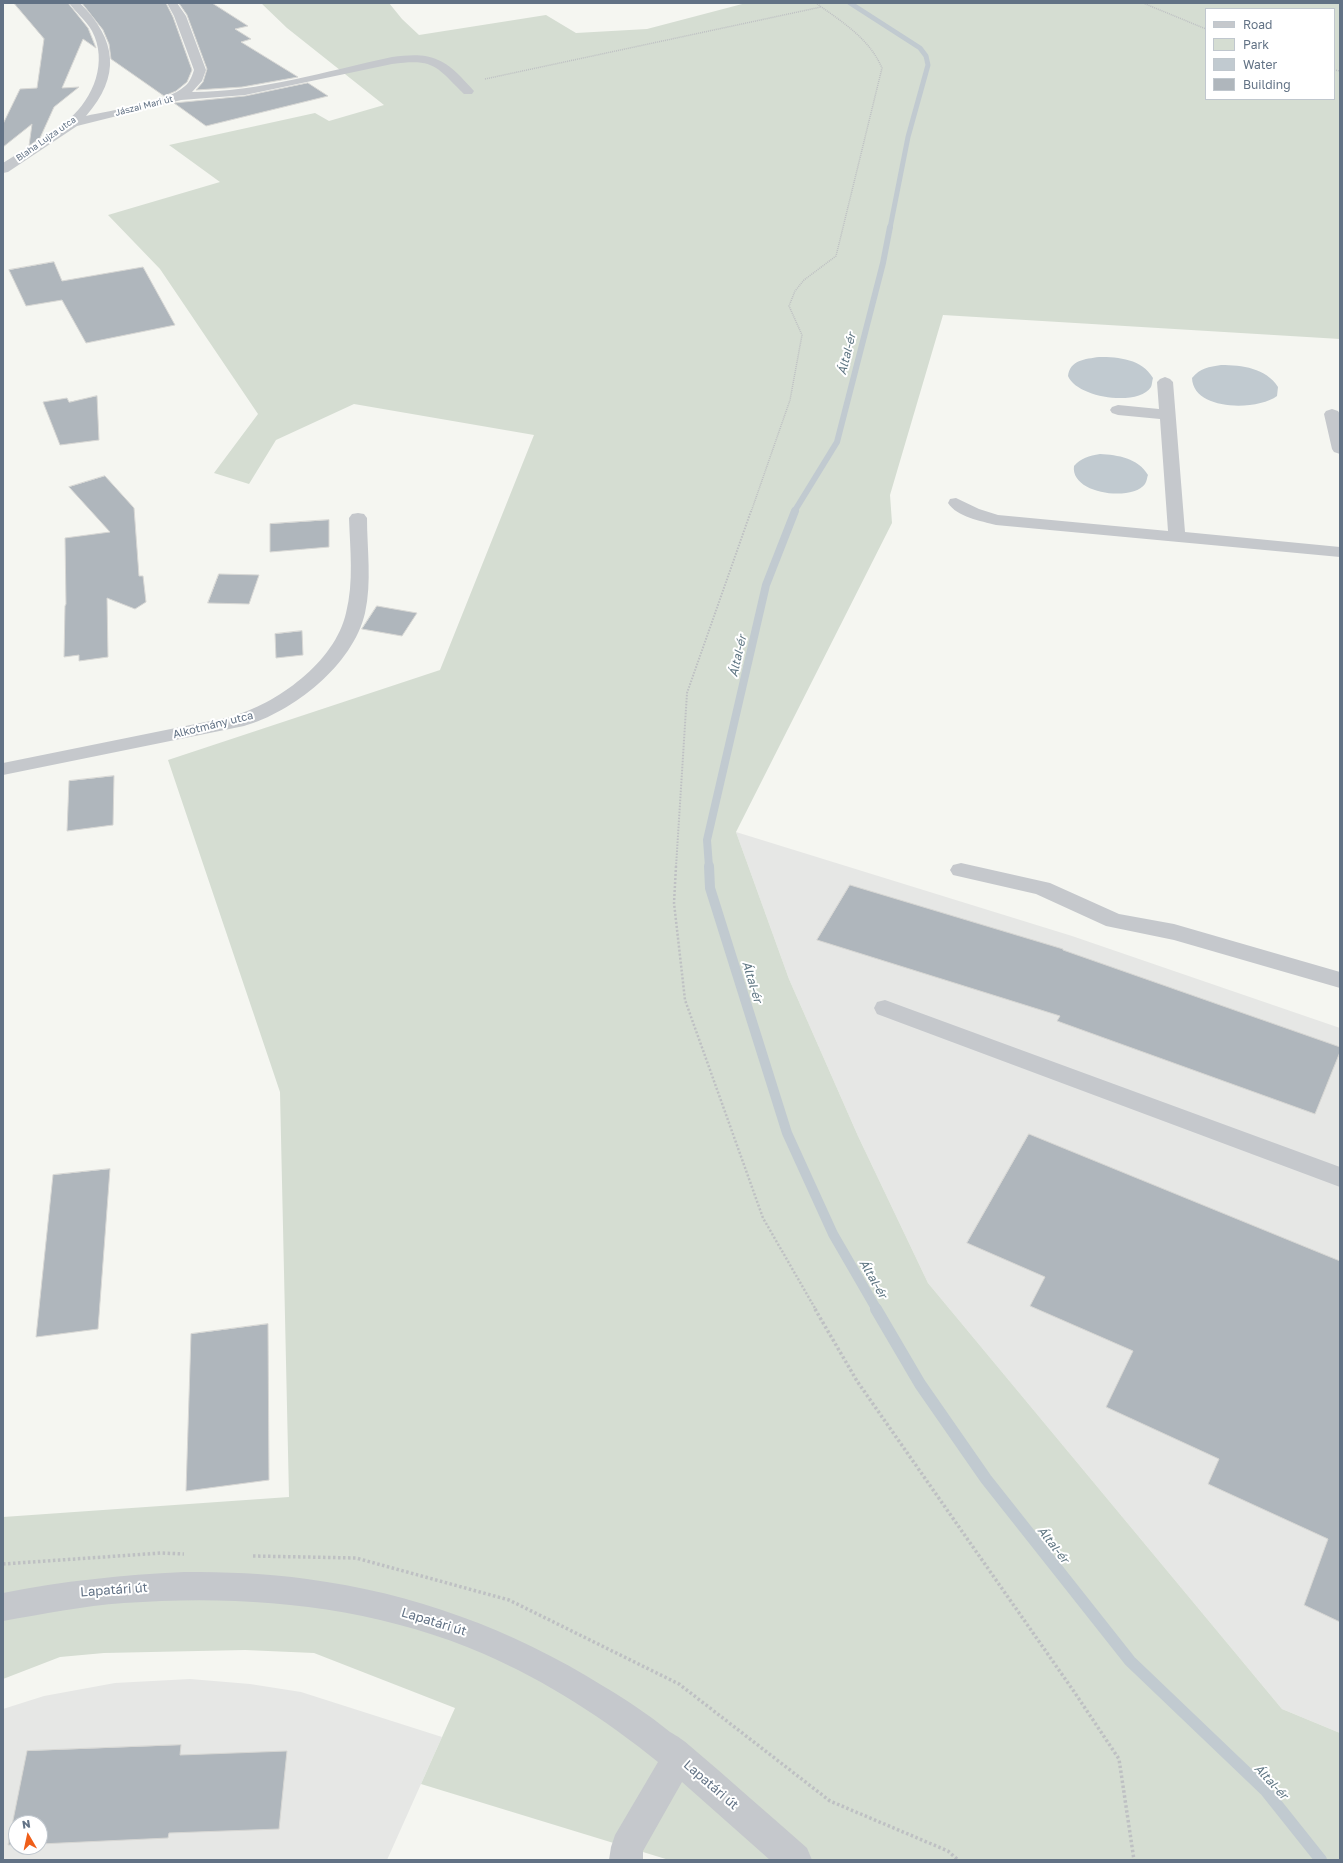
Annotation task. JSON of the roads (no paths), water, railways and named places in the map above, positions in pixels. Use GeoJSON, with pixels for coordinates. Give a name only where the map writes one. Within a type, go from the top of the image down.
{"type":"FeatureCollection","features":[{"type":"Feature","properties":{"kind":"street","name":"Blaha Lujza utca"},"geometry":{"type":"LineString","coordinates":[[3,168],[74,122],[90,104],[99,88],[106,61],[104,45],[90,20],[74,3]]}},
{"type":"Feature","properties":{"kind":"street","name":"Jászai Mari út"},"geometry":{"type":"LineString","coordinates":[[74,122],[140,108],[179,96],[193,86],[198,79],[200,70],[180,16],[172,3]]}},
{"type":"Feature","properties":{"kind":"street"},"geometry":{"type":"LineString","coordinates":[[179,96],[212,96],[280,85],[393,62],[419,59],[430,60],[440,64],[464,88]]}},
{"type":"Feature","properties":{"kind":"street"},"geometry":{"type":"LineString","coordinates":[[1166,382],[1177,537]]}},
{"type":"Feature","properties":{"kind":"street"},"geometry":{"type":"LineString","coordinates":[[1118,410],[1168,415]]}},
{"type":"Feature","properties":{"kind":"street"},"geometry":{"type":"LineString","coordinates":[[1332,414],[1340,449]]}},
{"type":"Feature","properties":{"kind":"street"},"geometry":{"type":"LineString","coordinates":[[956,503],[973,513],[996,520],[1340,552]]}},
{"type":"Feature","properties":{"kind":"street","name":"Alkotmány utca"},"geometry":{"type":"LineString","coordinates":[[3,769],[215,727],[243,720],[272,708],[297,691],[318,673],[333,655],[353,624],[358,596],[358,518]]}},
{"type":"Feature","properties":{"kind":"street"},"geometry":{"type":"LineString","coordinates":[[961,870],[1042,888],[1114,920],[1174,932],[1340,980]]}},
{"type":"Feature","properties":{"kind":"street"},"geometry":{"type":"LineString","coordinates":[[885,1008],[1340,1177]]}},
{"type":"Feature","properties":{"kind":"street","name":"Lapatári út"},"geometry":{"type":"LineString","coordinates":[[3,1607],[72,1593],[169,1587],[230,1586],[266,1588],[360,1602],[446,1625],[484,1638],[579,1688],[679,1757],[795,1860]]}},
{"type":"Feature","properties":{"kind":"street"},"geometry":{"type":"LineString","coordinates":[[626,1860],[627,1847],[679,1757]]}},
{"type":"Feature","properties":{"kind":"water"},"geometry":{"type":"Polygon","coordinates":[[[1099,357],[1129,360],[1143,367],[1153,378],[1151,387],[1144,393],[1134,397],[1121,398],[1095,394],[1083,390],[1074,384],[1068,376],[1069,371],[1075,363],[1099,357]]]}},
{"type":"Feature","properties":{"kind":"water"},"geometry":{"type":"Polygon","coordinates":[[[1221,365],[1245,367],[1260,372],[1273,381],[1278,387],[1277,396],[1268,401],[1242,406],[1214,402],[1203,397],[1195,389],[1192,378],[1202,370],[1221,365]]]}},
{"type":"Feature","properties":{"kind":"water"},"geometry":{"type":"Polygon","coordinates":[[[1100,454],[1127,458],[1139,465],[1148,475],[1145,484],[1138,490],[1116,494],[1091,489],[1082,483],[1075,476],[1074,466],[1079,461],[1100,454]]]}},
{"type":"Feature","properties":{"kind":"waterway","name":"Által-ér"},"geometry":{"type":"LineString","coordinates":[[850,3],[920,48],[926,56],[928,65],[908,137],[890,228]]}},
{"type":"Feature","properties":{"kind":"waterway","name":"Által-ér"},"geometry":{"type":"LineString","coordinates":[[794,512],[837,442],[883,263],[890,227]]}},
{"type":"Feature","properties":{"kind":"waterway","name":"Által-ér"},"geometry":{"type":"LineString","coordinates":[[709,867],[707,840],[766,585],[795,511]]}},
{"type":"Feature","properties":{"kind":"waterway","name":"Által-ér"},"geometry":{"type":"LineString","coordinates":[[709,866],[710,888],[787,1133],[833,1234],[877,1310]]}},
{"type":"Feature","properties":{"kind":"waterway","name":"Által-ér"},"geometry":{"type":"LineString","coordinates":[[876,1309],[920,1384],[986,1479],[1130,1661],[1266,1791],[1321,1860]]}}]}
